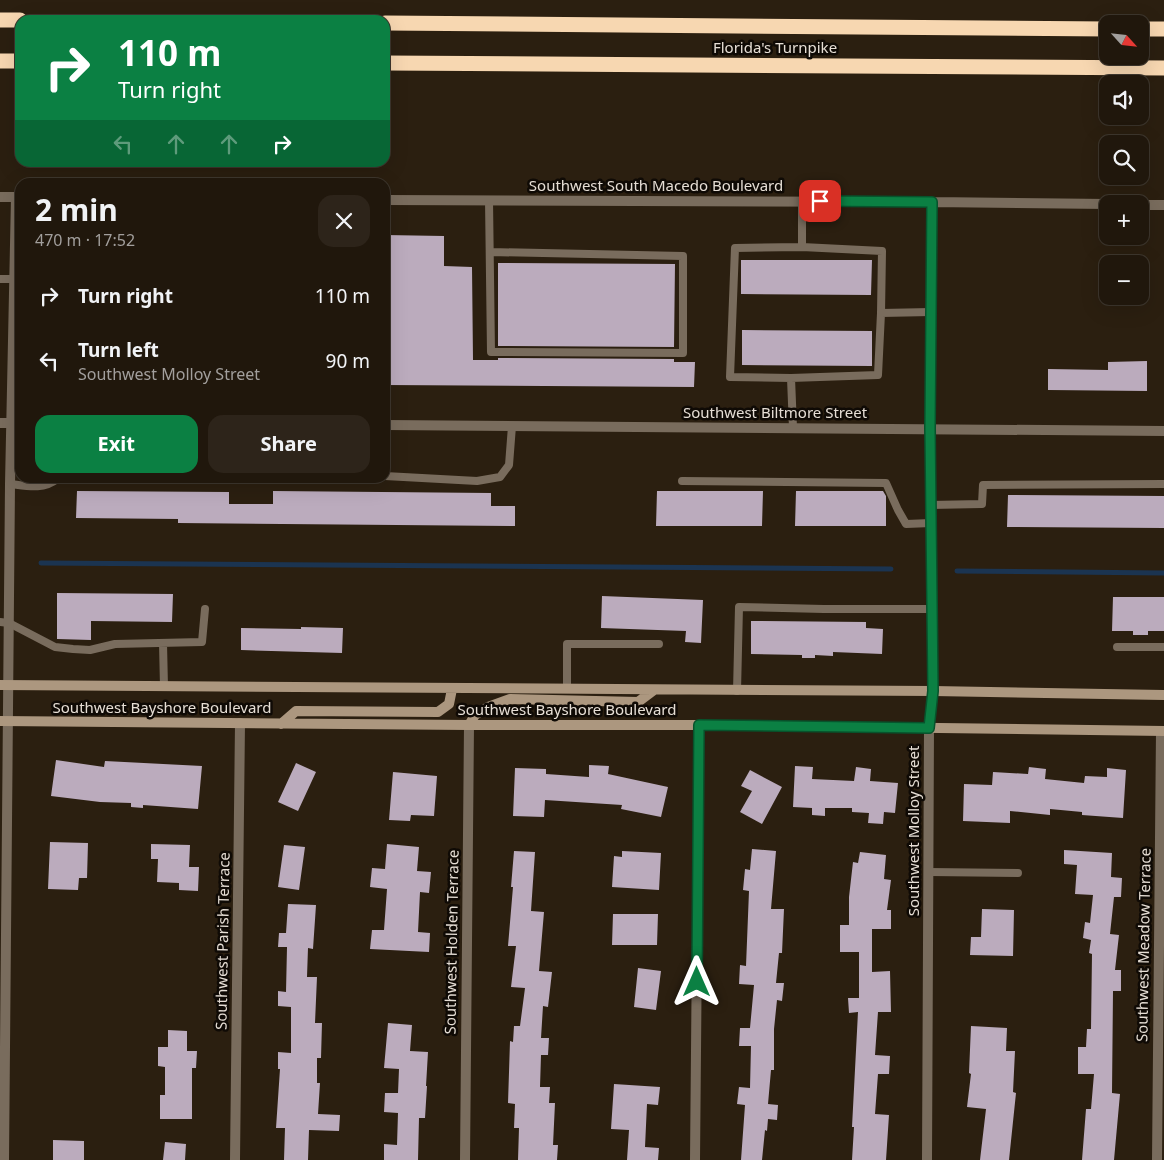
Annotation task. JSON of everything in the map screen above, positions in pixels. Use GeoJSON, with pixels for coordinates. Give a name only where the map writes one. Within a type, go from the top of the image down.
{"type":"FeatureCollection","features":[{"type":"Feature","properties":{"kind":"highway"},"geometry":{"type":"LineString","coordinates":[[0,20],[15,20]]}},
{"type":"Feature","properties":{"kind":"highway","name":"Florida's Turnpike"},"geometry":{"type":"LineString","coordinates":[[390,23],[1099,29]]}},
{"type":"Feature","properties":{"kind":"highway"},"geometry":{"type":"LineString","coordinates":[[1149,29],[1164,29]]}},
{"type":"Feature","properties":{"kind":"highway"},"geometry":{"type":"LineString","coordinates":[[0,61],[15,61]]}},
{"type":"Feature","properties":{"kind":"highway","name":"Florida's Turnpike"},"geometry":{"type":"LineString","coordinates":[[390,63],[1164,68]]}},
{"type":"Feature","properties":{"kind":"main road","name":"Southwest Bayshore Boulevard"},"geometry":{"type":"LineString","coordinates":[[4,685],[933,691],[1164,695]]}},
{"type":"Feature","properties":{"kind":"main road"},"geometry":{"type":"LineString","coordinates":[[281,724],[296,711],[438,712],[450,704],[452,689]]}},
{"type":"Feature","properties":{"kind":"main road"},"geometry":{"type":"LineString","coordinates":[[469,725],[475,716],[488,708],[510,699],[638,702],[654,690]]}},
{"type":"Feature","properties":{"kind":"main road","name":"Southwest Bayshore Boulevard"},"geometry":{"type":"LineString","coordinates":[[4,721],[699,725],[1162,731]]}},
{"type":"Feature","properties":{"kind":"street"},"geometry":{"type":"LineString","coordinates":[[0,197],[15,197]]}},
{"type":"Feature","properties":{"kind":"street","name":"Southwest South Macedo Boulevard"},"geometry":{"type":"LineString","coordinates":[[390,200],[1099,204]]}},
{"type":"Feature","properties":{"kind":"street","name":"Southwest Molloy Street"},"geometry":{"type":"LineString","coordinates":[[927,1160],[929,728],[933,691],[930,505],[932,202]]}},
{"type":"Feature","properties":{"kind":"street"},"geometry":{"type":"LineString","coordinates":[[1149,204],[1164,205]]}},
{"type":"Feature","properties":{"kind":"street"},"geometry":{"type":"LineString","coordinates":[[15,258],[15,351]]}},
{"type":"Feature","properties":{"kind":"street"},"geometry":{"type":"LineString","coordinates":[[0,423],[15,423]]}},
{"type":"Feature","properties":{"kind":"street","name":"Southwest Biltmore Street"},"geometry":{"type":"LineString","coordinates":[[390,425],[1164,431]]}},
{"type":"Feature","properties":{"kind":"street"},"geometry":{"type":"LineString","coordinates":[[4,1160],[5,521],[15,433]]}},
{"type":"Feature","properties":{"kind":"street","name":"Southwest Parish Terrace"},"geometry":{"type":"LineString","coordinates":[[235,1160],[240,723]]}},
{"type":"Feature","properties":{"kind":"street","name":"Southwest Holden Terrace"},"geometry":{"type":"LineString","coordinates":[[465,1160],[469,725]]}},
{"type":"Feature","properties":{"kind":"street"},"geometry":{"type":"LineString","coordinates":[[695,1160],[699,725]]}},
{"type":"Feature","properties":{"kind":"street","name":"Southwest Meadow Terrace"},"geometry":{"type":"LineString","coordinates":[[1157,1160],[1162,731]]}},
{"type":"Feature","properties":{"kind":"lane"},"geometry":{"type":"LineString","coordinates":[[489,200],[491,352],[683,353],[683,256],[491,252]]}},
{"type":"Feature","properties":{"kind":"lane"},"geometry":{"type":"LineString","coordinates":[[802,201],[802,247]]}},
{"type":"Feature","properties":{"kind":"lane"},"geometry":{"type":"LineString","coordinates":[[802,247],[882,251],[882,313],[878,375],[790,378],[730,377],[735,248],[802,247]]}},
{"type":"Feature","properties":{"kind":"lane"},"geometry":{"type":"LineString","coordinates":[[0,278],[14,279]]}},
{"type":"Feature","properties":{"kind":"lane"},"geometry":{"type":"LineString","coordinates":[[882,313],[931,312]]}},
{"type":"Feature","properties":{"kind":"lane"},"geometry":{"type":"LineString","coordinates":[[790,378],[793,428]]}},
{"type":"Feature","properties":{"kind":"lane"},"geometry":{"type":"LineString","coordinates":[[390,476],[477,482],[500,477],[509,465],[512,426]]}},
{"type":"Feature","properties":{"kind":"lane"},"geometry":{"type":"LineString","coordinates":[[682,481],[886,483],[906,524],[931,523]]}},
{"type":"Feature","properties":{"kind":"lane"},"geometry":{"type":"LineString","coordinates":[[10,484],[41,486],[52,483]]}},
{"type":"Feature","properties":{"kind":"lane"},"geometry":{"type":"LineString","coordinates":[[930,505],[982,504],[983,485],[1164,484]]}},
{"type":"Feature","properties":{"kind":"lane"},"geometry":{"type":"LineString","coordinates":[[737,690],[739,607],[932,609]]}},
{"type":"Feature","properties":{"kind":"lane"},"geometry":{"type":"LineString","coordinates":[[5,622],[55,647],[90,650],[115,644],[202,642],[205,609]]}},
{"type":"Feature","properties":{"kind":"lane"},"geometry":{"type":"LineString","coordinates":[[163,643],[164,686]]}},
{"type":"Feature","properties":{"kind":"lane"},"geometry":{"type":"LineString","coordinates":[[567,690],[568,644],[659,644]]}},
{"type":"Feature","properties":{"kind":"lane"},"geometry":{"type":"LineString","coordinates":[[1116,647],[1164,647]]}},
{"type":"Feature","properties":{"kind":"lane"},"geometry":{"type":"LineString","coordinates":[[929,872],[1018,872]]}},
{"type":"Feature","properties":{"kind":"building"},"geometry":{"type":"Polygon","coordinates":[[[390,235],[444,236],[444,266],[472,267],[473,360],[498,360],[498,358],[674,359],[674,362],[695,362],[694,387],[390,385],[390,235]]]}},
{"type":"Feature","properties":{"kind":"building"},"geometry":{"type":"Polygon","coordinates":[[[741,260],[872,260],[871,295],[741,294],[741,260]]]}},
{"type":"Feature","properties":{"kind":"building"},"geometry":{"type":"Polygon","coordinates":[[[498,263],[675,264],[674,347],[498,346],[498,263]]]}},
{"type":"Feature","properties":{"kind":"building"},"geometry":{"type":"Polygon","coordinates":[[[742,330],[872,331],[872,366],[742,365],[742,330]]]}},
{"type":"Feature","properties":{"kind":"building"},"geometry":{"type":"Polygon","coordinates":[[[1147,361],[1147,391],[1048,390],[1048,369],[1108,370],[1108,362],[1147,361]]]}},
{"type":"Feature","properties":{"kind":"building"},"geometry":{"type":"Polygon","coordinates":[[[77,491],[229,492],[229,504],[273,504],[273,491],[491,493],[491,506],[515,506],[515,526],[178,523],[178,519],[76,518],[77,491]]]}},
{"type":"Feature","properties":{"kind":"building"},"geometry":{"type":"Polygon","coordinates":[[[657,491],[763,491],[762,526],[656,526],[657,491]]]}},
{"type":"Feature","properties":{"kind":"building"},"geometry":{"type":"Polygon","coordinates":[[[796,491],[883,491],[886,496],[886,526],[795,526],[796,491]]]}},
{"type":"Feature","properties":{"kind":"building"},"geometry":{"type":"Polygon","coordinates":[[[1008,495],[1164,496],[1164,528],[1007,527],[1008,495]]]}},
{"type":"Feature","properties":{"kind":"building"},"geometry":{"type":"Polygon","coordinates":[[[57,593],[173,594],[172,622],[91,621],[91,640],[57,639],[57,593]]]}},
{"type":"Feature","properties":{"kind":"building"},"geometry":{"type":"Polygon","coordinates":[[[602,596],[703,600],[701,643],[685,642],[686,631],[601,628],[602,596]]]}},
{"type":"Feature","properties":{"kind":"building"},"geometry":{"type":"Polygon","coordinates":[[[1113,597],[1164,597],[1164,631],[1148,631],[1148,635],[1133,635],[1133,631],[1112,631],[1113,597]]]}},
{"type":"Feature","properties":{"kind":"building"},"geometry":{"type":"Polygon","coordinates":[[[751,621],[866,622],[866,628],[883,629],[882,654],[833,652],[833,656],[815,655],[815,658],[802,658],[802,655],[751,654],[751,621]]]}},
{"type":"Feature","properties":{"kind":"building"},"geometry":{"type":"Polygon","coordinates":[[[301,627],[343,628],[342,653],[241,650],[241,628],[301,629],[301,627]]]}},
{"type":"Feature","properties":{"kind":"building"},"geometry":{"type":"Polygon","coordinates":[[[56,760],[104,767],[105,761],[202,766],[198,809],[143,805],[143,808],[131,807],[131,803],[100,802],[51,796],[56,760]]]}},
{"type":"Feature","properties":{"kind":"building"},"geometry":{"type":"Polygon","coordinates":[[[296,763],[316,772],[298,811],[278,802],[296,763]]]}},
{"type":"Feature","properties":{"kind":"building"},"geometry":{"type":"Polygon","coordinates":[[[589,765],[609,766],[608,774],[668,787],[661,817],[621,809],[622,805],[545,800],[544,817],[513,816],[515,768],[546,769],[546,774],[589,777],[589,765]]]}},
{"type":"Feature","properties":{"kind":"building"},"geometry":{"type":"Polygon","coordinates":[[[795,766],[813,767],[812,779],[854,781],[856,767],[871,769],[870,781],[898,783],[895,813],[884,812],[883,824],[868,823],[869,813],[852,812],[852,808],[825,808],[825,816],[812,815],[812,808],[793,807],[795,766]]]}},
{"type":"Feature","properties":{"kind":"building"},"geometry":{"type":"Polygon","coordinates":[[[1029,767],[1046,769],[1045,779],[1084,783],[1085,776],[1107,777],[1107,768],[1126,770],[1123,818],[1082,815],[1082,812],[1050,809],[1050,815],[1010,811],[1010,823],[963,821],[964,784],[992,785],[993,772],[1028,774],[1029,767]]]}},
{"type":"Feature","properties":{"kind":"building"},"geometry":{"type":"Polygon","coordinates":[[[750,770],[782,787],[762,824],[740,812],[752,791],[741,786],[750,770]]]}},
{"type":"Feature","properties":{"kind":"building"},"geometry":{"type":"Polygon","coordinates":[[[393,772],[437,776],[434,816],[411,815],[410,821],[389,820],[393,772]]]}},
{"type":"Feature","properties":{"kind":"building"},"geometry":{"type":"Polygon","coordinates":[[[50,842],[88,843],[87,878],[79,878],[78,890],[48,889],[50,842]]]}},
{"type":"Feature","properties":{"kind":"building"},"geometry":{"type":"Polygon","coordinates":[[[151,844],[190,845],[189,867],[199,867],[198,891],[179,890],[179,883],[157,882],[158,859],[151,859],[151,844]]]}},
{"type":"Feature","properties":{"kind":"building"},"geometry":{"type":"Polygon","coordinates":[[[387,844],[419,847],[417,871],[431,872],[429,893],[420,892],[418,932],[430,933],[429,952],[370,949],[372,930],[384,930],[387,889],[370,887],[372,868],[385,869],[387,844]]]}},
{"type":"Feature","properties":{"kind":"building"},"geometry":{"type":"Polygon","coordinates":[[[284,845],[305,847],[299,890],[278,887],[284,845]]]}},
{"type":"Feature","properties":{"kind":"building"},"geometry":{"type":"Polygon","coordinates":[[[752,849],[776,851],[771,909],[784,909],[782,953],[779,953],[776,983],[784,983],[782,1001],[777,1000],[774,1029],[774,1070],[771,1070],[768,1104],[778,1105],[777,1120],[768,1119],[762,1160],[741,1160],[745,1105],[737,1104],[739,1087],[750,1088],[751,1046],[739,1046],[740,1028],[750,1028],[754,985],[739,984],[740,965],[746,966],[749,891],[743,890],[745,869],[750,870],[752,849]]]}},
{"type":"Feature","properties":{"kind":"building"},"geometry":{"type":"Polygon","coordinates":[[[1064,850],[1112,853],[1111,877],[1122,878],[1121,897],[1114,897],[1110,934],[1119,935],[1115,970],[1121,970],[1121,991],[1113,991],[1112,1093],[1120,1094],[1114,1160],[1082,1160],[1086,1109],[1091,1109],[1094,1074],[1078,1074],[1078,1047],[1086,1047],[1087,1029],[1091,1029],[1092,954],[1089,953],[1091,940],[1083,938],[1085,922],[1090,923],[1093,895],[1075,894],[1077,865],[1064,864],[1064,850]]]}},
{"type":"Feature","properties":{"kind":"building"},"geometry":{"type":"Polygon","coordinates":[[[514,851],[535,852],[531,911],[544,912],[539,971],[552,972],[548,1007],[543,1006],[541,1038],[549,1038],[548,1055],[541,1055],[540,1087],[550,1087],[549,1103],[555,1103],[553,1145],[558,1145],[557,1160],[518,1160],[519,1128],[514,1128],[515,1104],[508,1103],[510,1041],[513,1042],[514,1026],[520,1026],[525,988],[511,987],[516,946],[508,946],[514,851]]]}},
{"type":"Feature","properties":{"kind":"building"},"geometry":{"type":"Polygon","coordinates":[[[622,851],[661,853],[659,890],[612,887],[614,856],[622,857],[622,851]]]}},
{"type":"Feature","properties":{"kind":"building"},"geometry":{"type":"Polygon","coordinates":[[[860,852],[886,855],[884,879],[891,880],[887,910],[891,910],[891,929],[872,929],[872,972],[890,971],[891,1012],[878,1012],[875,1055],[890,1056],[889,1074],[878,1074],[875,1114],[889,1115],[886,1160],[852,1160],[858,1012],[849,1013],[848,998],[859,998],[859,952],[840,952],[840,925],[849,925],[849,897],[853,862],[858,863],[860,852]]]}},
{"type":"Feature","properties":{"kind":"building"},"geometry":{"type":"Polygon","coordinates":[[[288,904],[316,905],[313,949],[308,948],[307,977],[317,977],[315,1023],[322,1023],[321,1058],[317,1058],[317,1083],[320,1083],[318,1114],[340,1115],[339,1131],[309,1130],[308,1160],[284,1160],[285,1128],[276,1128],[280,1069],[278,1069],[278,1052],[291,1053],[291,1007],[278,1006],[278,991],[286,992],[287,947],[278,947],[279,933],[286,933],[288,904]]]}},
{"type":"Feature","properties":{"kind":"building"},"geometry":{"type":"Polygon","coordinates":[[[982,909],[1014,910],[1013,956],[970,955],[971,937],[981,937],[982,909]]]}},
{"type":"Feature","properties":{"kind":"building"},"geometry":{"type":"Polygon","coordinates":[[[613,914],[658,914],[657,945],[612,945],[613,914]]]}},
{"type":"Feature","properties":{"kind":"building"},"geometry":{"type":"Polygon","coordinates":[[[638,968],[661,971],[656,1010],[634,1007],[638,968]]]}},
{"type":"Feature","properties":{"kind":"building"},"geometry":{"type":"Polygon","coordinates":[[[388,1023],[412,1025],[410,1051],[428,1052],[425,1118],[419,1118],[418,1160],[384,1160],[384,1144],[397,1145],[398,1113],[384,1112],[385,1093],[398,1093],[399,1069],[384,1068],[388,1023]]]}},
{"type":"Feature","properties":{"kind":"building"},"geometry":{"type":"Polygon","coordinates":[[[971,1026],[1007,1028],[1006,1051],[1015,1051],[1013,1092],[1016,1093],[1009,1160],[980,1160],[986,1109],[967,1107],[971,1074],[969,1073],[971,1026]]]}},
{"type":"Feature","properties":{"kind":"building"},"geometry":{"type":"Polygon","coordinates":[[[168,1030],[187,1031],[187,1051],[197,1051],[196,1068],[192,1068],[192,1119],[160,1119],[160,1095],[165,1095],[165,1067],[158,1066],[158,1047],[168,1047],[168,1030]]]}},
{"type":"Feature","properties":{"kind":"building"},"geometry":{"type":"Polygon","coordinates":[[[614,1084],[660,1087],[658,1105],[647,1104],[645,1147],[659,1148],[658,1160],[627,1160],[629,1130],[611,1129],[614,1084]]]}},
{"type":"Feature","properties":{"kind":"building"},"geometry":{"type":"Polygon","coordinates":[[[53,1140],[84,1141],[84,1160],[53,1160],[53,1140]]]}},
{"type":"Feature","properties":{"kind":"building"},"geometry":{"type":"Polygon","coordinates":[[[165,1142],[186,1144],[185,1160],[163,1160],[165,1142]]]}},
{"type":"Feature","properties":{"kind":"waterway"},"geometry":{"type":"LineString","coordinates":[[41,563],[891,569]]}},
{"type":"Feature","properties":{"kind":"waterway"},"geometry":{"type":"LineString","coordinates":[[957,571],[1164,573]]}},
{"type":"Feature","properties":{"kind":"route"},"geometry":{"type":"LineString","coordinates":[[697,982],[699,725],[929,728],[933,691],[930,428],[932,202],[820,201]]}}]}
